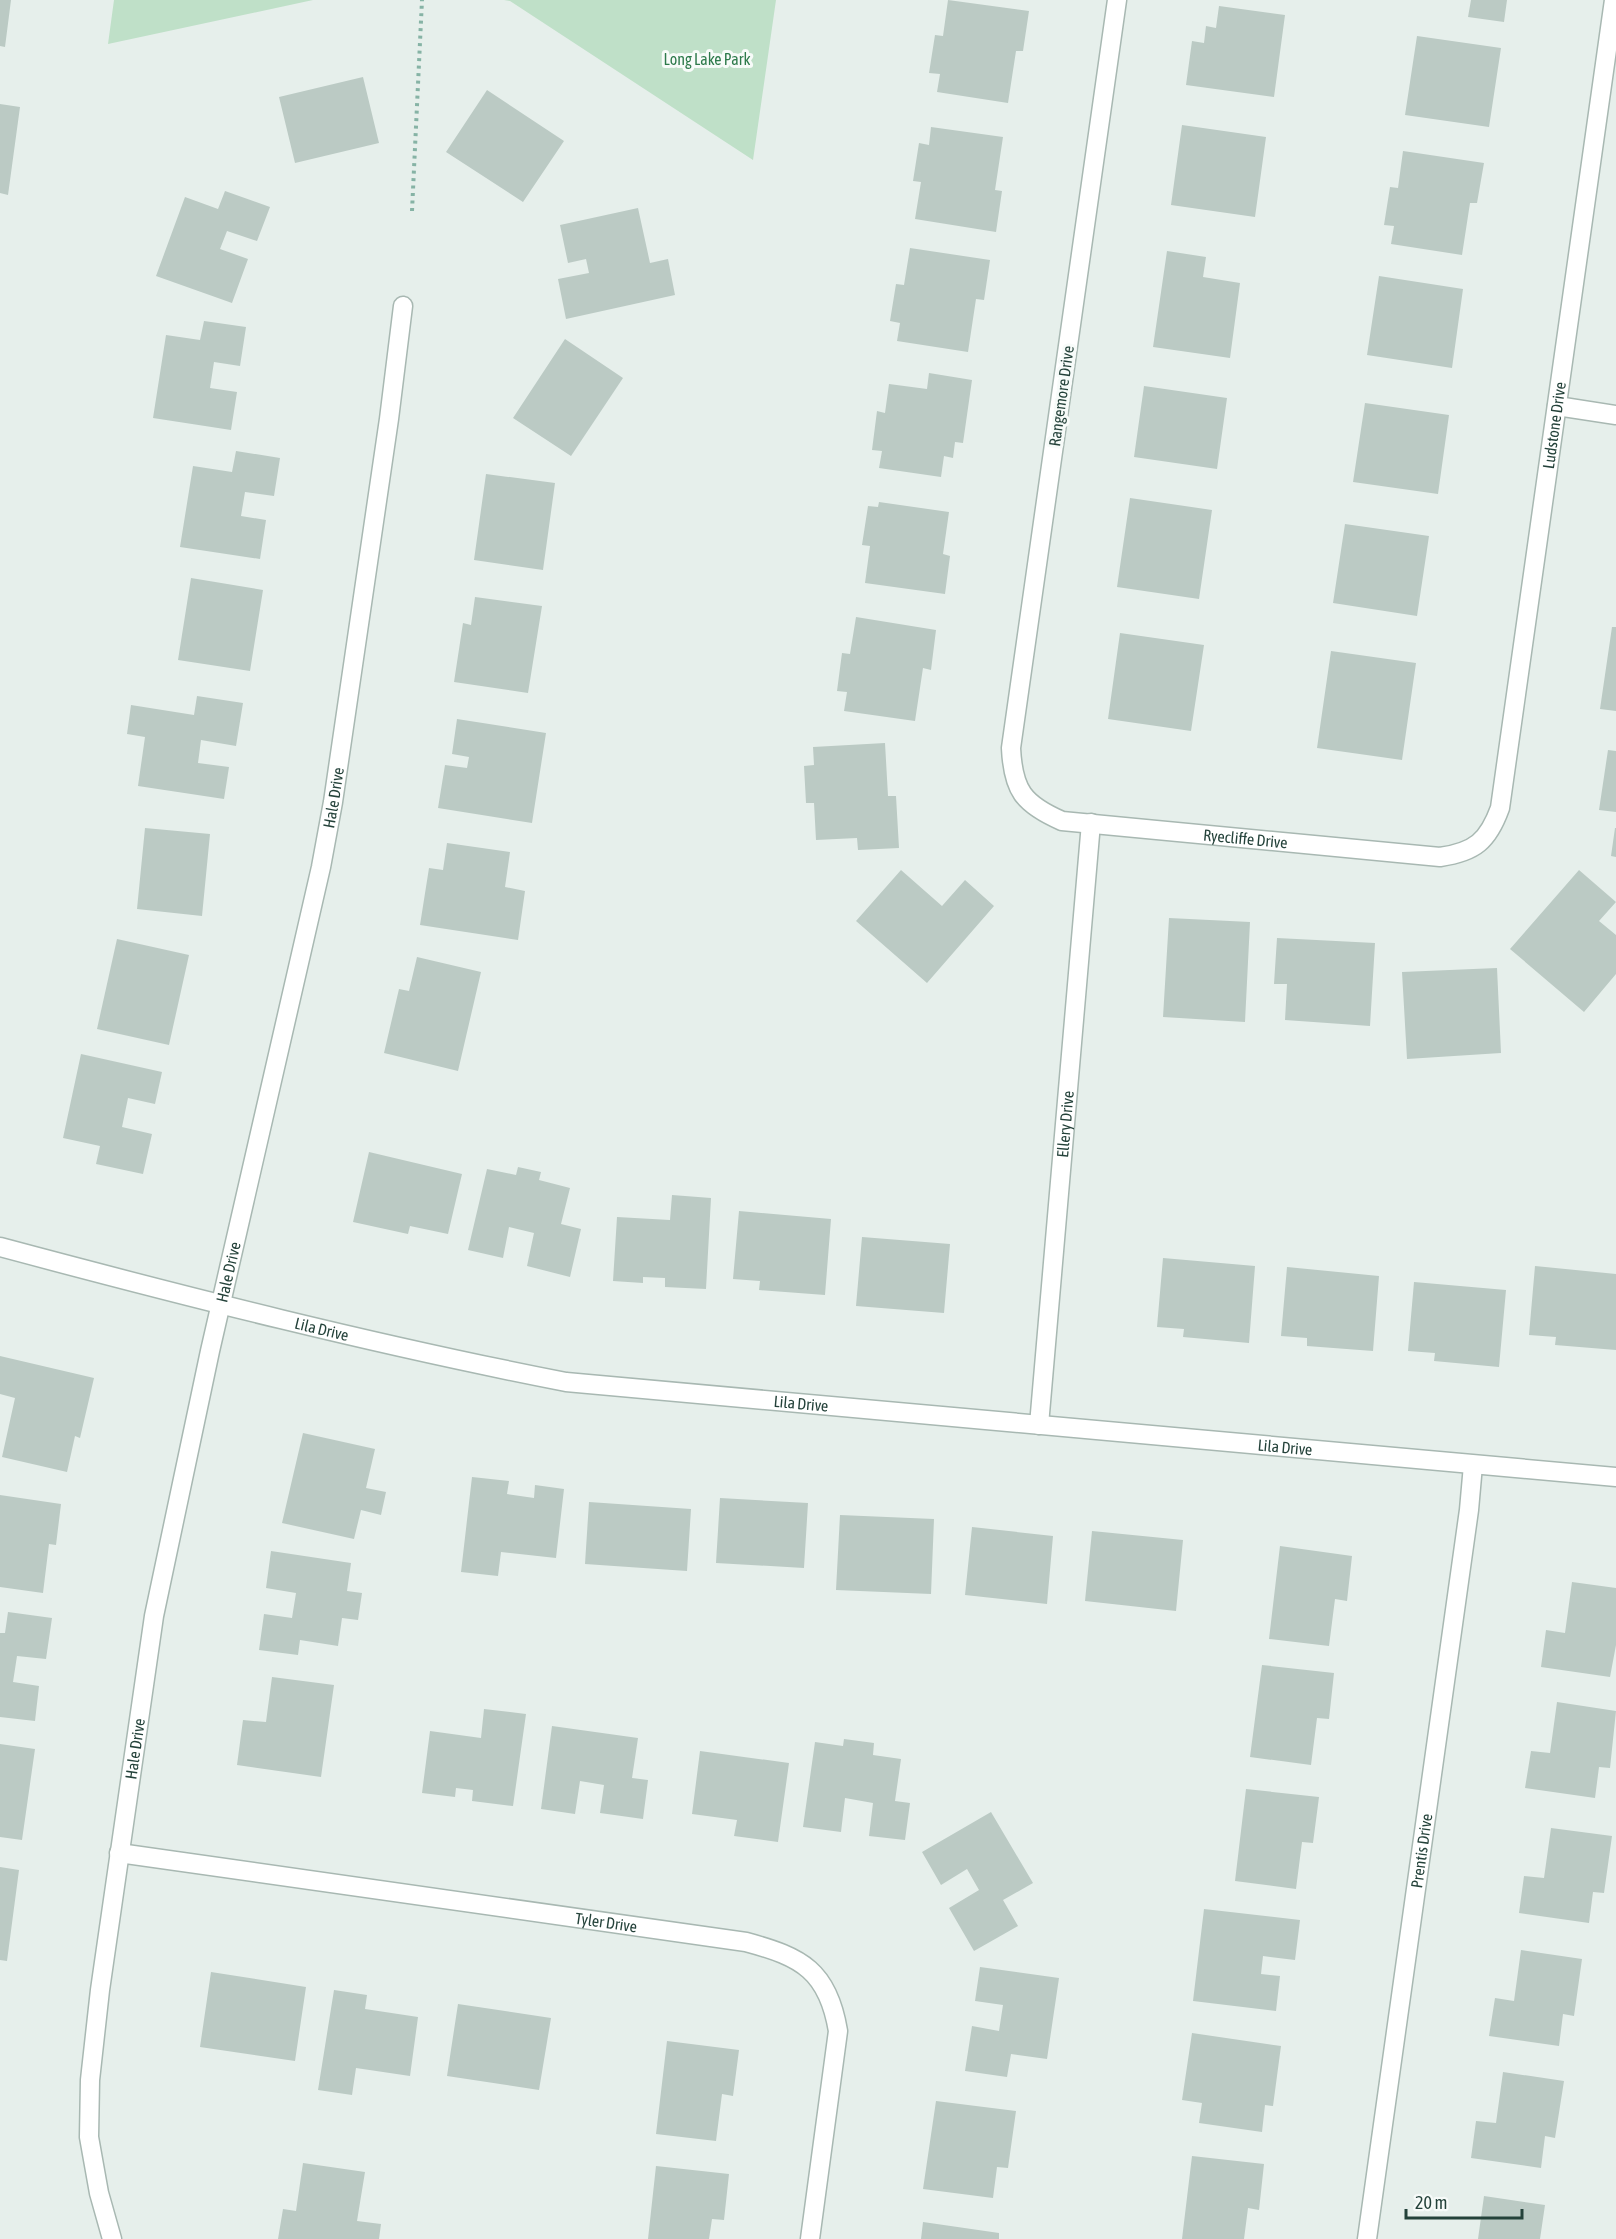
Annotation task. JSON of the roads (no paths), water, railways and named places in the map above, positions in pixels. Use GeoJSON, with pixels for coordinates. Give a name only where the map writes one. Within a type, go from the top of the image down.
{"type":"FeatureCollection","features":[{"type":"Feature","properties":{"kind":"street","name":"Rangemore Drive"},"geometry":{"type":"LineString","coordinates":[[1019,791],[1012,771],[1011,748],[1117,0]]}},
{"type":"Feature","properties":{"kind":"street","name":"Ludstone Drive"},"geometry":{"type":"LineString","coordinates":[[1479,843],[1493,828],[1500,808],[1614,0]]}},
{"type":"Feature","properties":{"kind":"street","name":"Hale Drive"},"geometry":{"type":"LineString","coordinates":[[112,2239],[99,2193],[89,2138],[90,2080],[119,1853],[154,1616],[319,878],[333,802],[389,419],[403,306]]}},
{"type":"Feature","properties":{"kind":"street"},"geometry":{"type":"LineString","coordinates":[[1557,406],[1616,415]]}},
{"type":"Feature","properties":{"kind":"street","name":"Ryecliffe Drive"},"geometry":{"type":"LineString","coordinates":[[1019,791],[1039,811],[1062,821],[1440,857],[1462,854],[1479,843]]}},
{"type":"Feature","properties":{"kind":"street","name":"Ellery Drive"},"geometry":{"type":"LineString","coordinates":[[1039,1425],[1091,824]]}},
{"type":"Feature","properties":{"kind":"street","name":"Lila Drive"},"geometry":{"type":"LineString","coordinates":[[0,1247],[222,1304],[566,1382],[1616,1477]]}},
{"type":"Feature","properties":{"kind":"street","name":"Prentis Drive"},"geometry":{"type":"LineString","coordinates":[[1367,2239],[1469,1510],[1473,1465]]}},
{"type":"Feature","properties":{"kind":"street","name":"Tyler Drive"},"geometry":{"type":"LineString","coordinates":[[119,1853],[746,1942],[794,1958],[811,1971],[826,1990],[836,2015],[838,2031],[810,2239]]}},
{"type":"Feature","properties":{"kind":"park label","name":"Long Lake Park"},"geometry":{"type":"Point","coordinates":[707,59]}}]}
